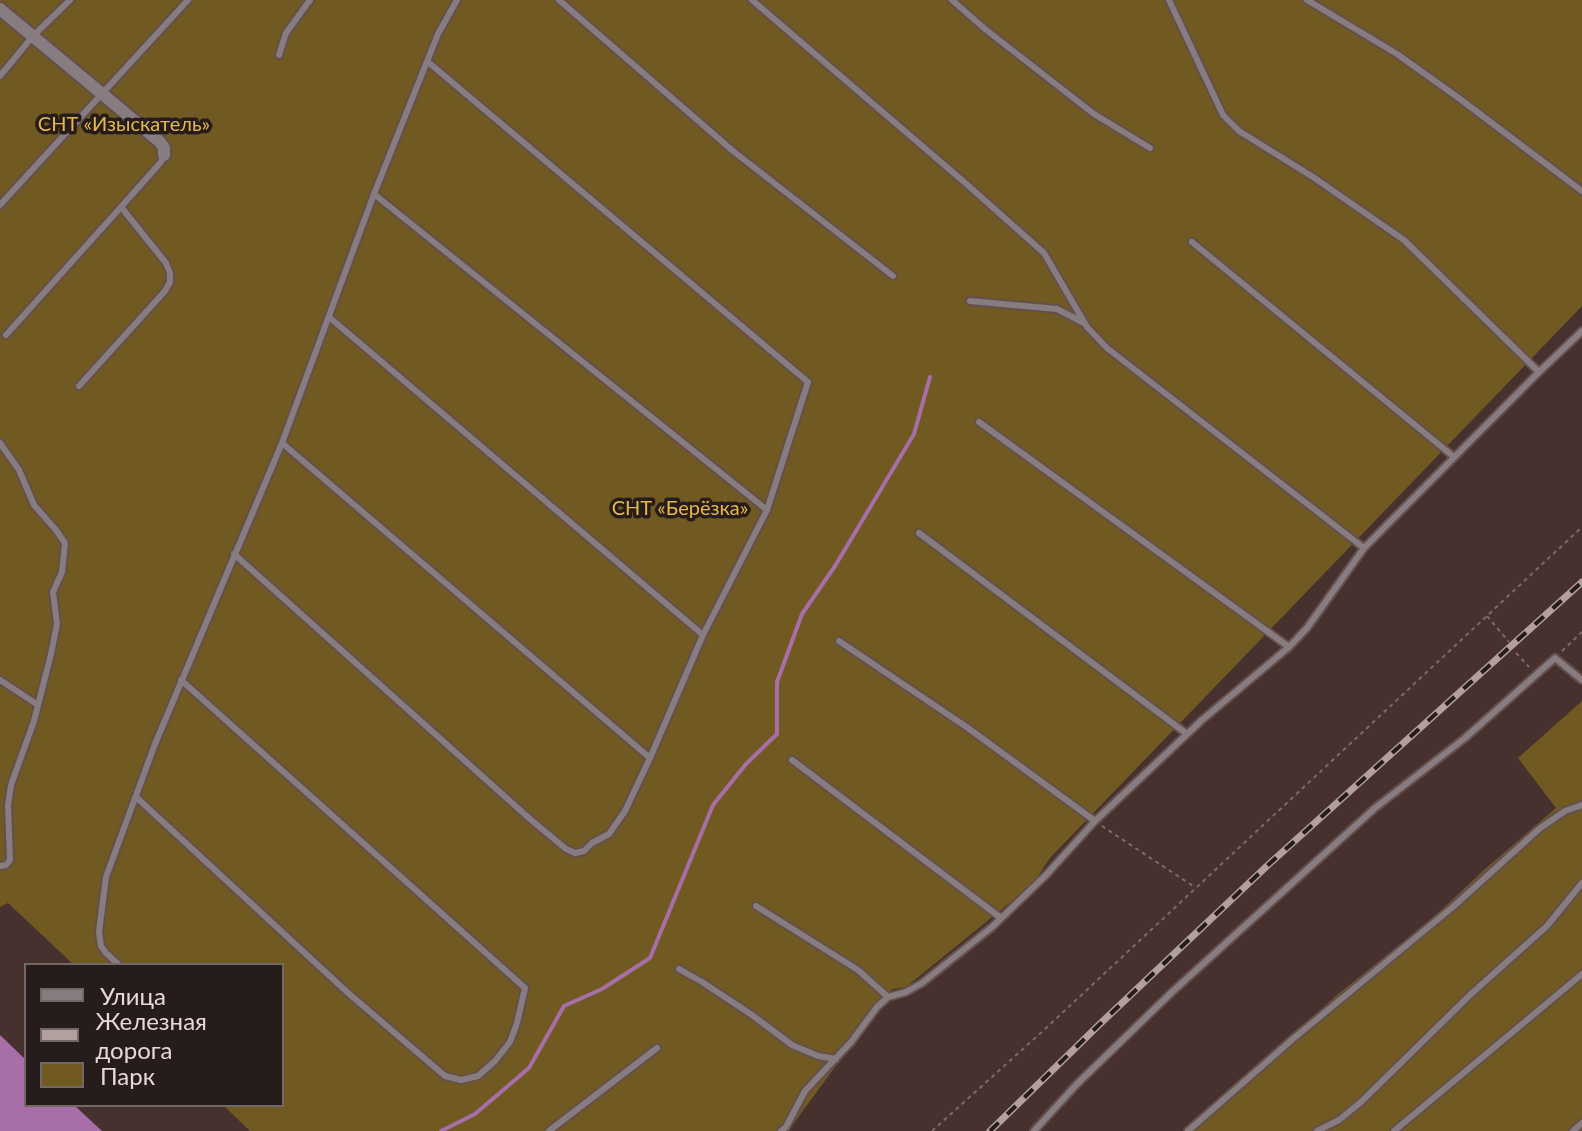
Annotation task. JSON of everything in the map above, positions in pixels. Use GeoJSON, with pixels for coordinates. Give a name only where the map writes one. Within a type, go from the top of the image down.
{"type":"FeatureCollection","features":[{"type":"Feature","properties":{"kind":"street"},"geometry":{"type":"LineString","coordinates":[[0,9],[160,142],[164,155]]}},
{"type":"Feature","properties":{"kind":"lane"},"geometry":{"type":"LineString","coordinates":[[0,76],[33,36],[70,0]]}},
{"type":"Feature","properties":{"kind":"lane"},"geometry":{"type":"LineString","coordinates":[[0,205],[188,0]]}},
{"type":"Feature","properties":{"kind":"lane"},"geometry":{"type":"LineString","coordinates":[[279,55],[286,33],[310,0]]}},
{"type":"Feature","properties":{"kind":"lane"},"geometry":{"type":"LineString","coordinates":[[117,963],[101,946],[99,932],[106,877],[155,744],[282,443],[374,194],[438,34],[457,0]]}},
{"type":"Feature","properties":{"kind":"lane"},"geometry":{"type":"LineString","coordinates":[[559,0],[733,151],[893,276]]}},
{"type":"Feature","properties":{"kind":"lane"},"geometry":{"type":"LineString","coordinates":[[752,0],[1044,253],[1084,323],[1107,348],[1364,548]]}},
{"type":"Feature","properties":{"kind":"lane"},"geometry":{"type":"LineString","coordinates":[[952,0],[1094,114],[1150,148]]}},
{"type":"Feature","properties":{"kind":"lane"},"geometry":{"type":"LineString","coordinates":[[1169,0],[1223,115],[1239,131],[1313,177],[1404,240],[1539,372]]}},
{"type":"Feature","properties":{"kind":"lane"},"geometry":{"type":"LineString","coordinates":[[1309,1],[1397,54],[1582,191]]}},
{"type":"Feature","properties":{"kind":"lane"},"geometry":{"type":"LineString","coordinates":[[234,554],[518,809],[575,853],[584,851],[609,834],[625,811],[703,635],[767,510],[808,382],[428,62]]}},
{"type":"Feature","properties":{"kind":"lane"},"geometry":{"type":"LineString","coordinates":[[6,335],[164,155]]}},
{"type":"Feature","properties":{"kind":"lane"},"geometry":{"type":"LineString","coordinates":[[374,194],[767,510]]}},
{"type":"Feature","properties":{"kind":"lane"},"geometry":{"type":"LineString","coordinates":[[79,386],[170,282],[166,263],[121,207]]}},
{"type":"Feature","properties":{"kind":"lane"},"geometry":{"type":"LineString","coordinates":[[1192,242],[1454,457]]}},
{"type":"Feature","properties":{"kind":"lane"},"geometry":{"type":"LineString","coordinates":[[970,301],[1057,309],[1084,323]]}},
{"type":"Feature","properties":{"kind":"lane"},"geometry":{"type":"LineString","coordinates":[[329,317],[703,635]]}},
{"type":"Feature","properties":{"kind":"lane"},"geometry":{"type":"LineString","coordinates":[[781,1131],[805,1091],[836,1059],[877,1007],[888,997],[922,983],[1001,918],[1095,821],[1187,734],[1289,647],[1307,628],[1364,548],[1582,331]]}},
{"type":"Feature","properties":{"kind":"lane"},"geometry":{"type":"LineString","coordinates":[[979,422],[1289,647]]}},
{"type":"Feature","properties":{"kind":"lane"},"geometry":{"type":"LineString","coordinates":[[0,443],[19,470],[34,505],[65,543],[62,572],[53,592],[57,624],[38,705],[11,785],[8,805],[10,860],[0,866]]}},
{"type":"Feature","properties":{"kind":"lane"},"geometry":{"type":"LineString","coordinates":[[282,443],[650,758]]}},
{"type":"Feature","properties":{"kind":"lane"},"geometry":{"type":"LineString","coordinates":[[919,533],[1187,734]]}},
{"type":"Feature","properties":{"kind":"lane"},"geometry":{"type":"LineString","coordinates":[[839,641],[968,728],[1095,821]]}},
{"type":"Feature","properties":{"kind":"lane"},"geometry":{"type":"LineString","coordinates":[[1034,1131],[1077,1084],[1183,981],[1375,808],[1465,738],[1555,658],[1582,680]]}},
{"type":"Feature","properties":{"kind":"lane"},"geometry":{"type":"LineString","coordinates":[[0,680],[38,705]]}},
{"type":"Feature","properties":{"kind":"lane"},"geometry":{"type":"LineString","coordinates":[[136,797],[347,992],[445,1076],[461,1080],[478,1076],[510,1042],[525,988],[181,680]]}},
{"type":"Feature","properties":{"kind":"lane"},"geometry":{"type":"LineString","coordinates":[[792,760],[1001,918]]}},
{"type":"Feature","properties":{"kind":"lane"},"geometry":{"type":"LineString","coordinates":[[0,783],[11,785]]}},
{"type":"Feature","properties":{"kind":"lane"},"geometry":{"type":"LineString","coordinates":[[1188,1131],[1294,1038],[1454,906],[1539,829],[1565,811],[1582,805]]}},
{"type":"Feature","properties":{"kind":"lane"},"geometry":{"type":"LineString","coordinates":[[1317,1131],[1339,1120],[1361,1102],[1471,994],[1547,926],[1582,883]]}},
{"type":"Feature","properties":{"kind":"lane"},"geometry":{"type":"LineString","coordinates":[[756,906],[858,970],[888,997]]}},
{"type":"Feature","properties":{"kind":"lane"},"geometry":{"type":"LineString","coordinates":[[679,969],[752,1015],[792,1045],[818,1056],[836,1059]]}},
{"type":"Feature","properties":{"kind":"lane"},"geometry":{"type":"LineString","coordinates":[[1394,1131],[1582,974]]}},
{"type":"Feature","properties":{"kind":"lane"},"geometry":{"type":"LineString","coordinates":[[549,1131],[657,1048]]}},
{"type":"Feature","properties":{"kind":"lane"},"geometry":{"type":"LineString","coordinates":[[1573,1131],[1582,1123]]}},
{"type":"Feature","properties":{"kind":"path"},"geometry":{"type":"LineString","coordinates":[[932,1131],[1248,841],[1582,527]]}},
{"type":"Feature","properties":{"kind":"path"},"geometry":{"type":"LineString","coordinates":[[1487,616],[1509,642]]}},
{"type":"Feature","properties":{"kind":"path"},"geometry":{"type":"LineString","coordinates":[[1555,658],[1582,632]]}},
{"type":"Feature","properties":{"kind":"path"},"geometry":{"type":"LineString","coordinates":[[1516,653],[1536,675]]}},
{"type":"Feature","properties":{"kind":"path"},"geometry":{"type":"LineString","coordinates":[[1095,821],[1196,888]]}},
{"type":"Feature","properties":{"kind":"green space","name":"СНТ «Берёзка»"},"geometry":{"type":"Polygon","coordinates":[[[0,0],[1582,0],[1582,306],[1050,858],[1033,884],[906,987],[892,989],[786,1131],[250,1131],[225,1107],[284,1107],[284,963],[72,963],[8,903],[0,907],[0,0]]]}},
{"type":"Feature","properties":{"kind":"green space"},"geometry":{"type":"Polygon","coordinates":[[[1582,701],[1582,1131],[1191,1131],[1212,1108],[1337,995],[1433,918],[1556,808],[1518,758],[1582,701]]]}},
{"type":"Feature","properties":{"kind":"shaded area"},"geometry":{"type":"Polygon","coordinates":[[[0,1035],[24,1058],[24,1107],[76,1107],[102,1131],[0,1131],[0,1035]]]}},
{"type":"Feature","properties":{"kind":"waterway"},"geometry":{"type":"LineString","coordinates":[[441,1131],[475,1114],[529,1068],[564,1006],[602,989],[650,958],[713,805],[746,764],[777,734],[777,682],[802,614],[835,566],[914,434],[930,377]]}},
{"type":"Feature","properties":{"kind":"railway"},"geometry":{"type":"LineString","coordinates":[[990,1131],[1268,865],[1582,582]]}},
{"type":"Feature","properties":{"kind":"park label","name":"СНТ «Изыскатель»"},"geometry":{"type":"Point","coordinates":[124,125]}}]}
